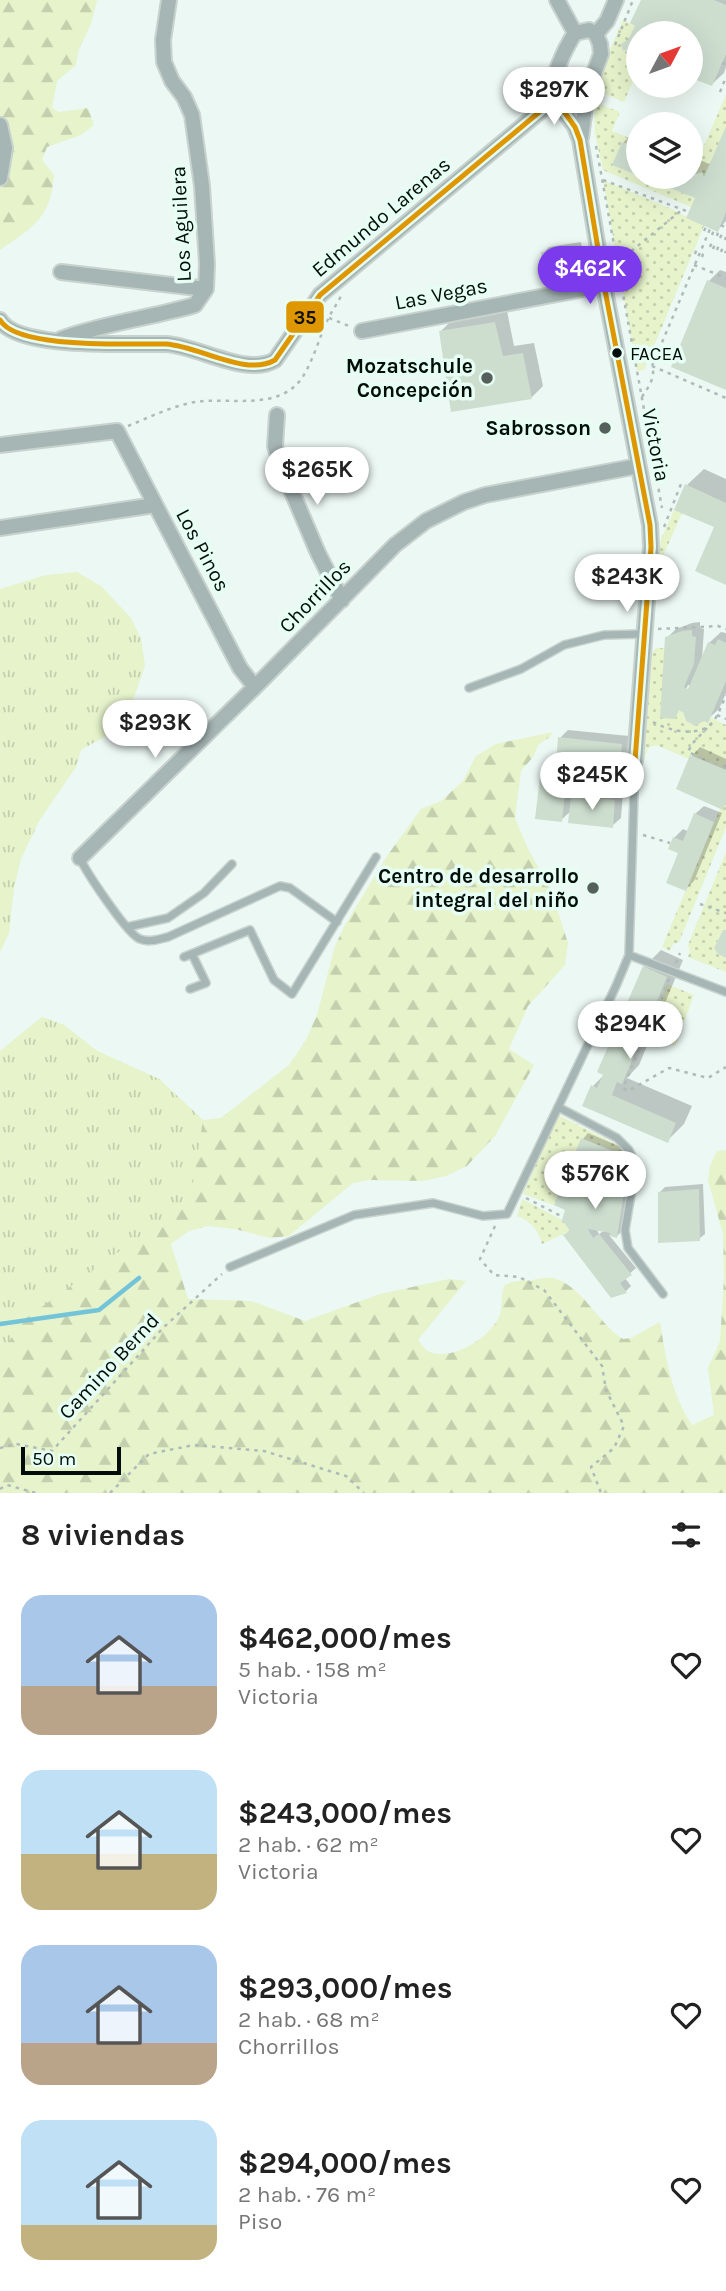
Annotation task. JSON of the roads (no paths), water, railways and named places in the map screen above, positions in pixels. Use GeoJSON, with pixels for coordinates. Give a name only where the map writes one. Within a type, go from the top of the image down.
{"type":"FeatureCollection","features":[{"type":"Feature","properties":{"kind":"street","name":"Los Aguilera"},"geometry":{"type":"LineString","coordinates":[[55,341],[102,325],[128,322],[195,305],[206,289],[208,264],[202,186],[192,116],[164,62],[163,28],[169,0]]}},
{"type":"Feature","properties":{"kind":"street"},"geometry":{"type":"LineString","coordinates":[[557,0],[575,33]]}},
{"type":"Feature","properties":{"kind":"street"},"geometry":{"type":"LineString","coordinates":[[587,92],[572,102],[555,99],[552,93],[554,80],[575,33],[589,30],[596,34],[607,21],[616,0]]}},
{"type":"Feature","properties":{"kind":"street","name":"Victoria"},"geometry":{"type":"LineString","coordinates":[[580,140],[587,92],[601,54],[596,34]]}},
{"type":"Feature","properties":{"kind":"street","name":"Victoria"},"geometry":{"type":"LineString","coordinates":[[555,99],[575,127],[580,140],[604,285],[650,525],[647,631],[635,761]]}},
{"type":"Feature","properties":{"kind":"street","name":"Edmundo Larenas"},"geometry":{"type":"LineString","coordinates":[[0,320],[13,333],[55,341],[170,345],[195,349],[239,364],[267,365],[275,360],[320,295],[555,99]]}},
{"type":"Feature","properties":{"kind":"street"},"geometry":{"type":"LineString","coordinates":[[0,125],[5,148],[0,178]]}},
{"type":"Feature","properties":{"kind":"street"},"geometry":{"type":"LineString","coordinates":[[61,272],[206,289]]}},
{"type":"Feature","properties":{"kind":"street","name":"Las Vegas"},"geometry":{"type":"LineString","coordinates":[[362,331],[604,285]]}},
{"type":"Feature","properties":{"kind":"street"},"geometry":{"type":"LineString","coordinates":[[277,415],[275,446],[281,467],[318,553],[342,600]]}},
{"type":"Feature","properties":{"kind":"street","name":"Los Pinos"},"geometry":{"type":"LineString","coordinates":[[0,445],[117,431],[240,668],[255,687]]}},
{"type":"Feature","properties":{"kind":"street","name":"Chorrillos"},"geometry":{"type":"LineString","coordinates":[[80,858],[412,531],[464,502],[508,489],[638,466]]}},
{"type":"Feature","properties":{"kind":"street"},"geometry":{"type":"LineString","coordinates":[[0,528],[155,505]]}},
{"type":"Feature","properties":{"kind":"lane"},"geometry":{"type":"LineString","coordinates":[[469,688],[521,668],[564,645],[604,635],[647,631]]}},
{"type":"Feature","properties":{"kind":"lane"},"geometry":{"type":"LineString","coordinates":[[230,1268],[354,1215],[433,1203],[484,1216],[507,1214],[629,955],[635,761]]}},
{"type":"Feature","properties":{"kind":"lane"},"geometry":{"type":"LineString","coordinates":[[190,989],[206,983],[188,955],[250,930],[274,980],[292,995],[376,857]]}},
{"type":"Feature","properties":{"kind":"lane"},"geometry":{"type":"LineString","coordinates":[[80,858],[89,875],[127,927],[136,937],[145,941],[168,937],[281,886],[290,888],[337,922]]}},
{"type":"Feature","properties":{"kind":"lane"},"geometry":{"type":"LineString","coordinates":[[127,927],[168,918],[204,892],[232,864]]}},
{"type":"Feature","properties":{"kind":"lane"},"geometry":{"type":"LineString","coordinates":[[629,955],[726,993]]}},
{"type":"Feature","properties":{"kind":"lane"},"geometry":{"type":"LineString","coordinates":[[558,1107],[617,1138],[629,1150],[636,1165],[625,1230],[628,1248],[663,1294]]}},
{"type":"Feature","properties":{"kind":"waterway"},"geometry":{"type":"LineString","coordinates":[[0,1324],[99,1310],[139,1278]]}},
{"type":"Feature","properties":{"kind":"place","name":"FACEA"},"geometry":{"type":"Point","coordinates":[617,353]}},
{"type":"Feature","properties":{"kind":"place","name":"Mozatschule Concepción"},"geometry":{"type":"Point","coordinates":[487,378]}},
{"type":"Feature","properties":{"kind":"place","name":"Sabrosson"},"geometry":{"type":"Point","coordinates":[605,428]}},
{"type":"Feature","properties":{"kind":"place","name":"Centro de desarrollo integral del niño"},"geometry":{"type":"Point","coordinates":[593,888]}}]}
